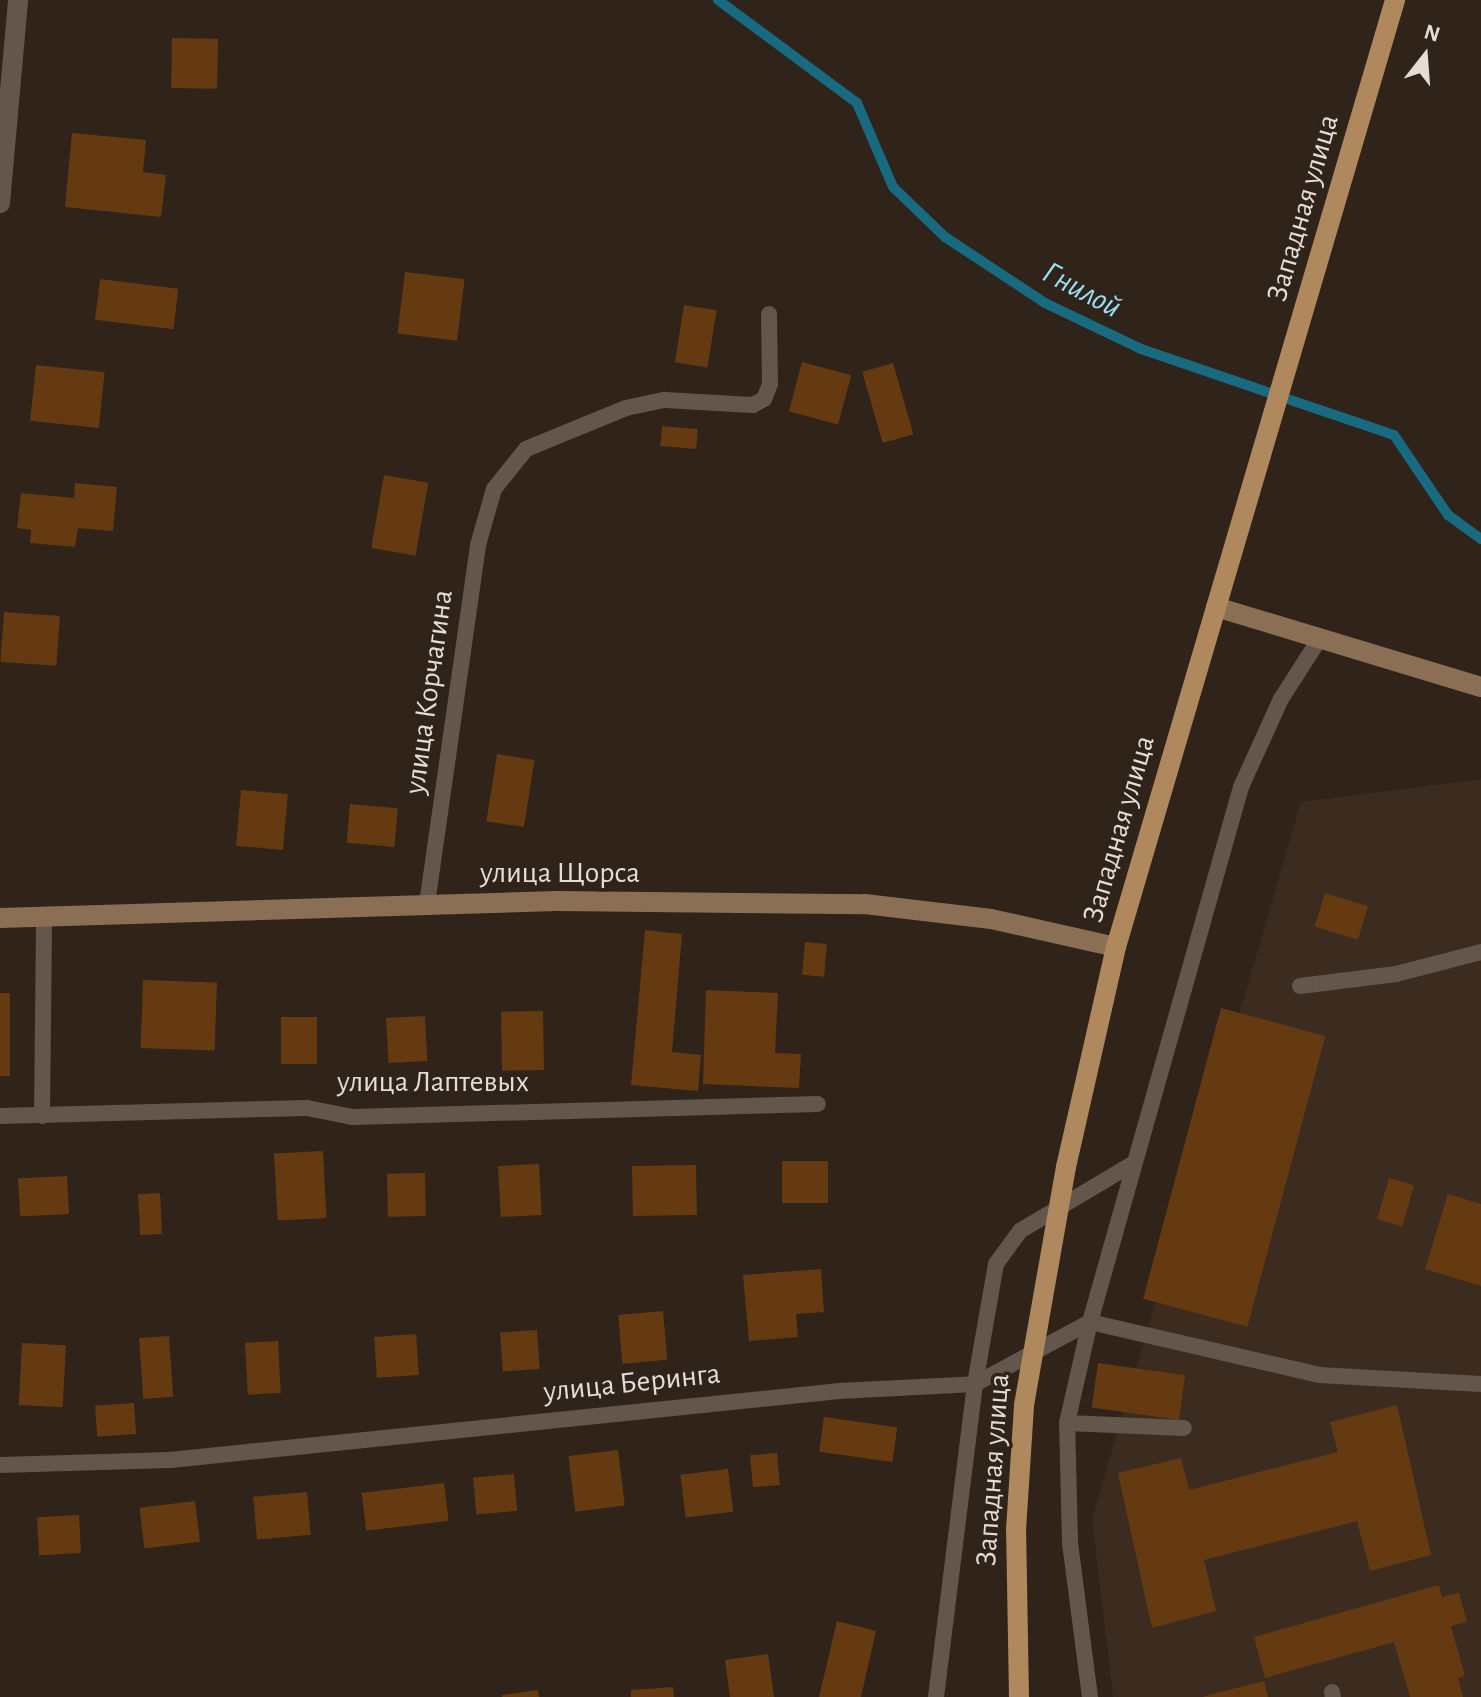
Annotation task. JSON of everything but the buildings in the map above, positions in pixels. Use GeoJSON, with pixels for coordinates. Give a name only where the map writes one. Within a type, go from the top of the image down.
{"type":"FeatureCollection","features":[{"type":"Feature","properties":{"kind":"main road","name":"Западная улица"},"geometry":{"type":"LineString","coordinates":[[1019,1697],[1016,1530],[1024,1405],[1102,1007],[1116,947],[1395,0]]}},
{"type":"Feature","properties":{"kind":"main road"},"geometry":{"type":"LineString","coordinates":[[1216,607],[1481,687]]}},
{"type":"Feature","properties":{"kind":"main road","name":"улица Щорса"},"geometry":{"type":"LineString","coordinates":[[0,918],[427,904],[865,904],[991,919],[1116,947]]}},
{"type":"Feature","properties":{"kind":"street"},"geometry":{"type":"LineString","coordinates":[[0,203],[18,0]]}},
{"type":"Feature","properties":{"kind":"lane","name":"улица Корчагина"},"geometry":{"type":"LineString","coordinates":[[427,904],[478,545],[494,489],[526,449],[626,408],[665,400],[753,405],[764,399],[770,384],[769,314]]}},
{"type":"Feature","properties":{"kind":"lane"},"geometry":{"type":"LineString","coordinates":[[1090,1697],[1070,1542],[1067,1423],[1090,1322],[1241,787],[1281,699],[1320,638]]}},
{"type":"Feature","properties":{"kind":"lane"},"geometry":{"type":"LineString","coordinates":[[42,1116],[44,918]]}},
{"type":"Feature","properties":{"kind":"lane"},"geometry":{"type":"LineString","coordinates":[[1300,986],[1396,974],[1481,952]]}},
{"type":"Feature","properties":{"kind":"lane","name":"улица Лаптевых"},"geometry":{"type":"LineString","coordinates":[[0,1116],[307,1108],[353,1117],[818,1104]]}},
{"type":"Feature","properties":{"kind":"lane"},"geometry":{"type":"LineString","coordinates":[[936,1697],[975,1384],[996,1264],[1020,1231],[1134,1163]]}},
{"type":"Feature","properties":{"kind":"lane"},"geometry":{"type":"LineString","coordinates":[[975,1384],[1090,1322],[1319,1375],[1481,1384]]}},
{"type":"Feature","properties":{"kind":"lane","name":"улица Беринга"},"geometry":{"type":"LineString","coordinates":[[0,1465],[170,1460],[839,1391],[975,1384]]}},
{"type":"Feature","properties":{"kind":"lane"},"geometry":{"type":"LineString","coordinates":[[1067,1423],[1184,1428]]}},
{"type":"Feature","properties":{"kind":"shaded area"},"geometry":{"type":"Polygon","coordinates":[[[1481,779],[1481,1697],[1113,1697],[1092,1519],[1301,802],[1481,779]]]}},
{"type":"Feature","properties":{"kind":"waterway","name":"Гнилой"},"geometry":{"type":"LineString","coordinates":[[718,0],[857,103],[893,187],[945,237],[1045,303],[1141,349],[1394,435],[1448,515],[1481,539]]}}]}
